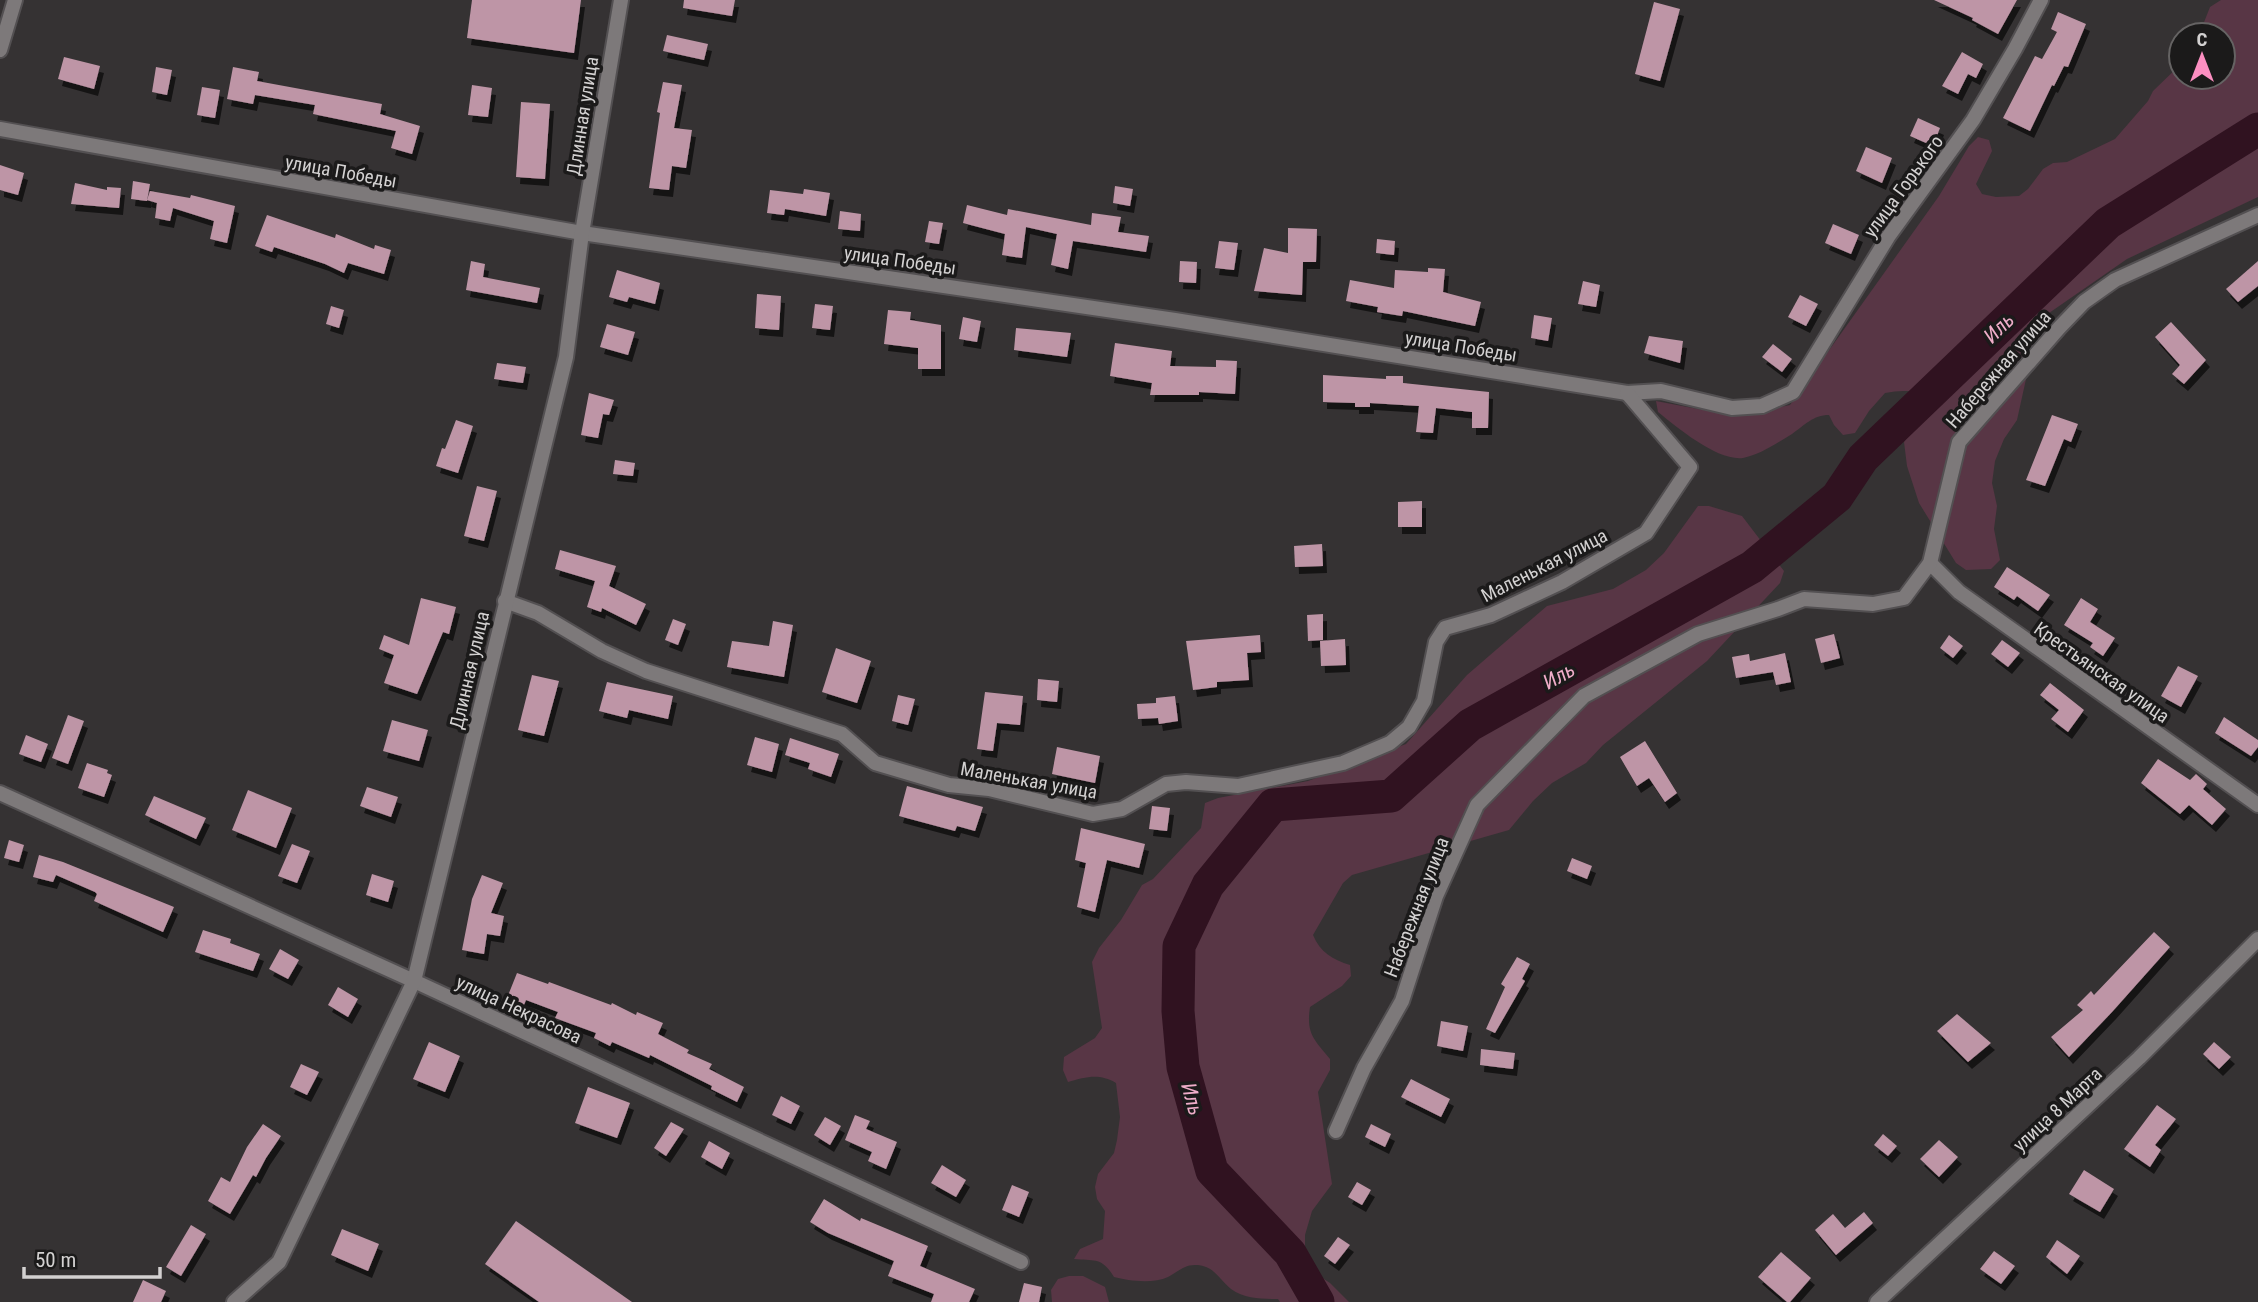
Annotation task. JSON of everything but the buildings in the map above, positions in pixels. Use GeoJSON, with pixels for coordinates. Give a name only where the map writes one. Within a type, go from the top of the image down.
{"type":"FeatureCollection","features":[{"type":"Feature","properties":{"kind":"street"},"geometry":{"type":"LineString","coordinates":[[0,50],[15,0]]}},
{"type":"Feature","properties":{"kind":"street","name":"Длинная улица"},"geometry":{"type":"LineString","coordinates":[[234,1302],[279,1262],[414,981],[566,356],[582,233],[621,0]]}},
{"type":"Feature","properties":{"kind":"street","name":"улица Горького"},"geometry":{"type":"LineString","coordinates":[[1793,392],[1888,237],[1973,120],[2041,0]]}},
{"type":"Feature","properties":{"kind":"street","name":"улица Победы"},"geometry":{"type":"LineString","coordinates":[[0,130],[582,233],[1175,320],[1627,393],[1661,391],[1732,408],[1762,406],[1793,392]]}},
{"type":"Feature","properties":{"kind":"street","name":"Набережная улица"},"geometry":{"type":"LineString","coordinates":[[1336,1131],[1364,1068],[1402,1001],[1436,896],[1477,805],[1584,696],[1698,634],[1804,598],[1873,604],[1904,598],[1930,563],[1959,442],[2059,328],[2084,302],[2115,280],[2180,253],[2258,215]]}},
{"type":"Feature","properties":{"kind":"street","name":"Маленькая улица"},"geometry":{"type":"LineString","coordinates":[[505,601],[538,613],[602,651],[646,671],[842,734],[875,763],[949,785],[989,789],[1093,814],[1122,809],[1166,784],[1186,782],[1238,786],[1343,763],[1390,743],[1409,727],[1424,701],[1436,642],[1445,628],[1490,615],[1562,582],[1646,533],[1690,467],[1627,393]]}},
{"type":"Feature","properties":{"kind":"street","name":"Крестьянская улица"},"geometry":{"type":"LineString","coordinates":[[1930,563],[1959,593],[2258,805]]}},
{"type":"Feature","properties":{"kind":"street","name":"улица Некрасова"},"geometry":{"type":"LineString","coordinates":[[0,793],[1021,1262]]}},
{"type":"Feature","properties":{"kind":"street","name":"улица 8 Марта"},"geometry":{"type":"LineString","coordinates":[[1877,1302],[2129,1067],[2258,939]]}},
{"type":"Feature","properties":{"kind":"shaded area"},"geometry":{"type":"Polygon","coordinates":[[[2221,0],[2258,0],[2258,197],[2127,259],[2039,320],[2017,420],[2004,439],[1995,461],[1992,483],[1997,506],[1994,529],[2000,560],[1991,569],[1966,570],[1956,563],[1919,503],[1907,466],[1904,442],[1919,420],[1929,413],[1931,401],[1920,394],[1904,391],[1885,393],[1855,433],[1843,435],[1829,415],[1823,415],[1768,448],[1743,458],[1733,458],[1710,449],[1658,412],[1656,401],[1735,416],[1790,405],[1939,196],[1969,146],[1978,137],[1989,140],[1992,151],[1976,184],[1982,194],[1996,197],[2019,196],[2043,169],[2053,163],[2067,162],[2115,139],[2167,78],[2167,91],[2237,91],[2237,21],[2204,21],[2210,7],[2221,0]]]}},
{"type":"Feature","properties":{"kind":"shaded area"},"geometry":{"type":"Polygon","coordinates":[[[1698,506],[1709,506],[1742,516],[1784,571],[1780,583],[1707,661],[1603,745],[1586,763],[1552,783],[1509,830],[1352,875],[1343,883],[1313,935],[1319,946],[1328,954],[1350,965],[1351,976],[1342,986],[1310,1007],[1310,1030],[1330,1059],[1330,1070],[1318,1092],[1332,1184],[1312,1211],[1305,1235],[1305,1257],[1310,1270],[1330,1283],[1349,1302],[1280,1302],[1278,1299],[1248,1297],[1231,1289],[1212,1270],[1197,1265],[1188,1266],[1155,1281],[1141,1281],[1114,1277],[1106,1266],[1097,1261],[1074,1259],[1080,1249],[1103,1239],[1105,1211],[1097,1199],[1095,1187],[1098,1174],[1114,1153],[1120,1117],[1116,1083],[1098,1077],[1068,1082],[1063,1070],[1064,1057],[1095,1038],[1102,1028],[1092,962],[1099,948],[1121,920],[1142,885],[1153,879],[1201,828],[1205,803],[1218,798],[1308,781],[1406,744],[1467,675],[1547,606],[1613,589],[1646,570],[1664,553],[1698,506]]]}},
{"type":"Feature","properties":{"kind":"shaded area"},"geometry":{"type":"Polygon","coordinates":[[[1083,1276],[1105,1287],[1109,1302],[1052,1302],[1051,1290],[1058,1279],[1083,1276]]]}},
{"type":"Feature","properties":{"kind":"waterway","name":"Иль"},"geometry":{"type":"LineString","coordinates":[[1318,1302],[1290,1253],[1212,1171],[1183,1067],[1178,1011],[1179,946],[1208,885],[1273,805],[1391,796],[1470,725],[1752,567],[1837,497],[1863,458],[2108,223],[2258,129]]}}]}
